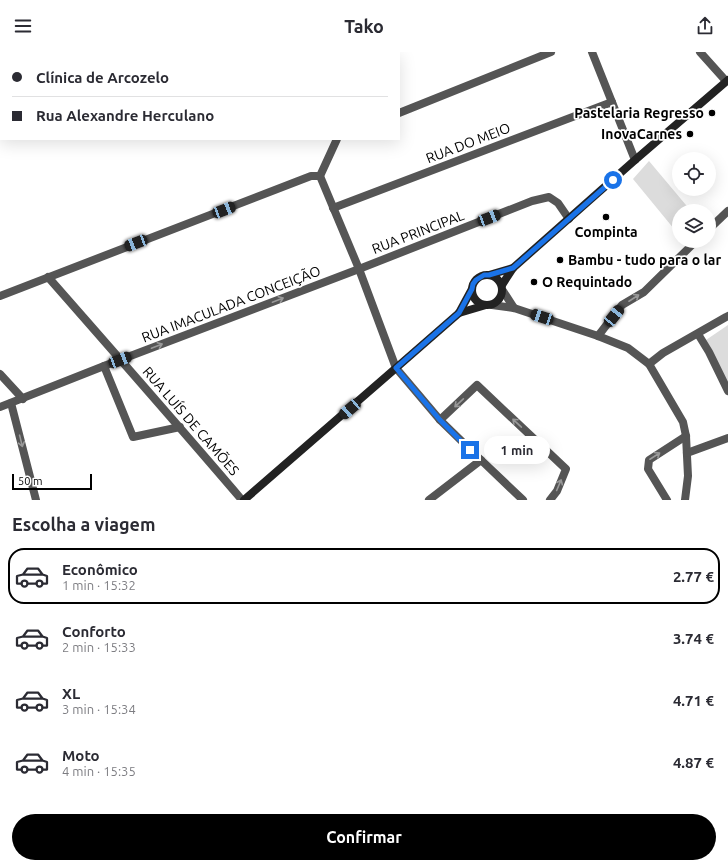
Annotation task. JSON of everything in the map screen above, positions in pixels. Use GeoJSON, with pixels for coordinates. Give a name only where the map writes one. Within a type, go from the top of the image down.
{"type":"FeatureCollection","features":[{"type":"Feature","properties":{"kind":"street"},"geometry":{"type":"LineString","coordinates":[[400,113],[551,52]]}},
{"type":"Feature","properties":{"kind":"street"},"geometry":{"type":"LineString","coordinates":[[592,52],[635,160]]}},
{"type":"Feature","properties":{"kind":"street"},"geometry":{"type":"LineString","coordinates":[[459,313],[496,302],[502,296],[502,288],[513,268],[727,80],[700,52]]}},
{"type":"Feature","properties":{"kind":"street","name":"RUA DO MEIO"},"geometry":{"type":"LineString","coordinates":[[333,208],[612,102]]}},
{"type":"Feature","properties":{"kind":"street"},"geometry":{"type":"LineString","coordinates":[[337,140],[320,176],[359,269],[396,368],[440,420],[523,500]]}},
{"type":"Feature","properties":{"kind":"street"},"geometry":{"type":"LineString","coordinates":[[0,296],[311,176],[320,176]]}},
{"type":"Feature","properties":{"kind":"street","name":"RUA PRINCIPAL"},"geometry":{"type":"LineString","coordinates":[[359,269],[532,201],[549,197],[558,203],[569,219]]}},
{"type":"Feature","properties":{"kind":"street"},"geometry":{"type":"LineString","coordinates":[[716,222],[728,211]]}},
{"type":"Feature","properties":{"kind":"street"},"geometry":{"type":"LineString","coordinates":[[598,336],[622,306],[644,292],[689,248]]}},
{"type":"Feature","properties":{"kind":"street"},"geometry":{"type":"LineString","coordinates":[[243,500],[459,313],[476,280],[484,275],[513,268]]}},
{"type":"Feature","properties":{"kind":"street","name":"RUA IMACULADA CONCEIÇÃO"},"geometry":{"type":"LineString","coordinates":[[0,407],[359,269]]}},
{"type":"Feature","properties":{"kind":"street"},"geometry":{"type":"LineString","coordinates":[[489,275],[497,278],[514,308]]}},
{"type":"Feature","properties":{"kind":"street","name":"RUA LUÍS DE CAMÕES"},"geometry":{"type":"LineString","coordinates":[[48,277],[243,500]]}},
{"type":"Feature","properties":{"kind":"street"},"geometry":{"type":"LineString","coordinates":[[472,289],[472,294],[478,302],[482,304],[514,308],[598,336],[628,348],[649,364],[683,422],[686,436],[688,476],[685,500]]}},
{"type":"Feature","properties":{"kind":"street"},"geometry":{"type":"LineString","coordinates":[[649,364],[663,353],[728,316]]}},
{"type":"Feature","properties":{"kind":"street"},"geometry":{"type":"LineString","coordinates":[[698,334],[728,391]]}},
{"type":"Feature","properties":{"kind":"street"},"geometry":{"type":"LineString","coordinates":[[104,366],[133,437],[180,427]]}},
{"type":"Feature","properties":{"kind":"street"},"geometry":{"type":"LineString","coordinates":[[0,374],[22,399]]}},
{"type":"Feature","properties":{"kind":"street"},"geometry":{"type":"LineString","coordinates":[[440,420],[477,385],[566,469],[557,491],[550,500]]}},
{"type":"Feature","properties":{"kind":"street"},"geometry":{"type":"LineString","coordinates":[[11,403],[36,500]]}},
{"type":"Feature","properties":{"kind":"street"},"geometry":{"type":"LineString","coordinates":[[667,500],[648,469],[649,460],[686,436]]}},
{"type":"Feature","properties":{"kind":"street"},"geometry":{"type":"LineString","coordinates":[[687,453],[728,438]]}},
{"type":"Feature","properties":{"kind":"street"},"geometry":{"type":"LineString","coordinates":[[429,500],[481,460]]}},
{"type":"Feature","properties":{"kind":"shaded area"},"geometry":{"type":"Polygon","coordinates":[[[649,161],[672,188],[672,196],[678,196],[685,204],[672,204],[672,226],[633,179],[649,161]]]}},
{"type":"Feature","properties":{"kind":"shaded area"},"geometry":{"type":"Polygon","coordinates":[[[728,325],[728,391],[703,342],[728,325]]]}},
{"type":"Feature","properties":{"kind":"place","name":"Pastelaria Regresso"},"geometry":{"type":"Point","coordinates":[712,113]}},
{"type":"Feature","properties":{"kind":"place","name":"InovaCarnes"},"geometry":{"type":"Point","coordinates":[690,134]}},
{"type":"Feature","properties":{"kind":"place","name":"Compinta"},"geometry":{"type":"Point","coordinates":[606,217]}},
{"type":"Feature","properties":{"kind":"place","name":"Bambu - tudo para o lar"},"geometry":{"type":"Point","coordinates":[560,260]}},
{"type":"Feature","properties":{"kind":"place","name":"O Requintado"},"geometry":{"type":"Point","coordinates":[534,282]}},
{"type":"Feature","properties":{"kind":"route"},"geometry":{"type":"LineString","coordinates":[[470,450],[440,420],[396,368],[459,313],[476,280],[484,275],[513,268],[613,180]]}}]}
